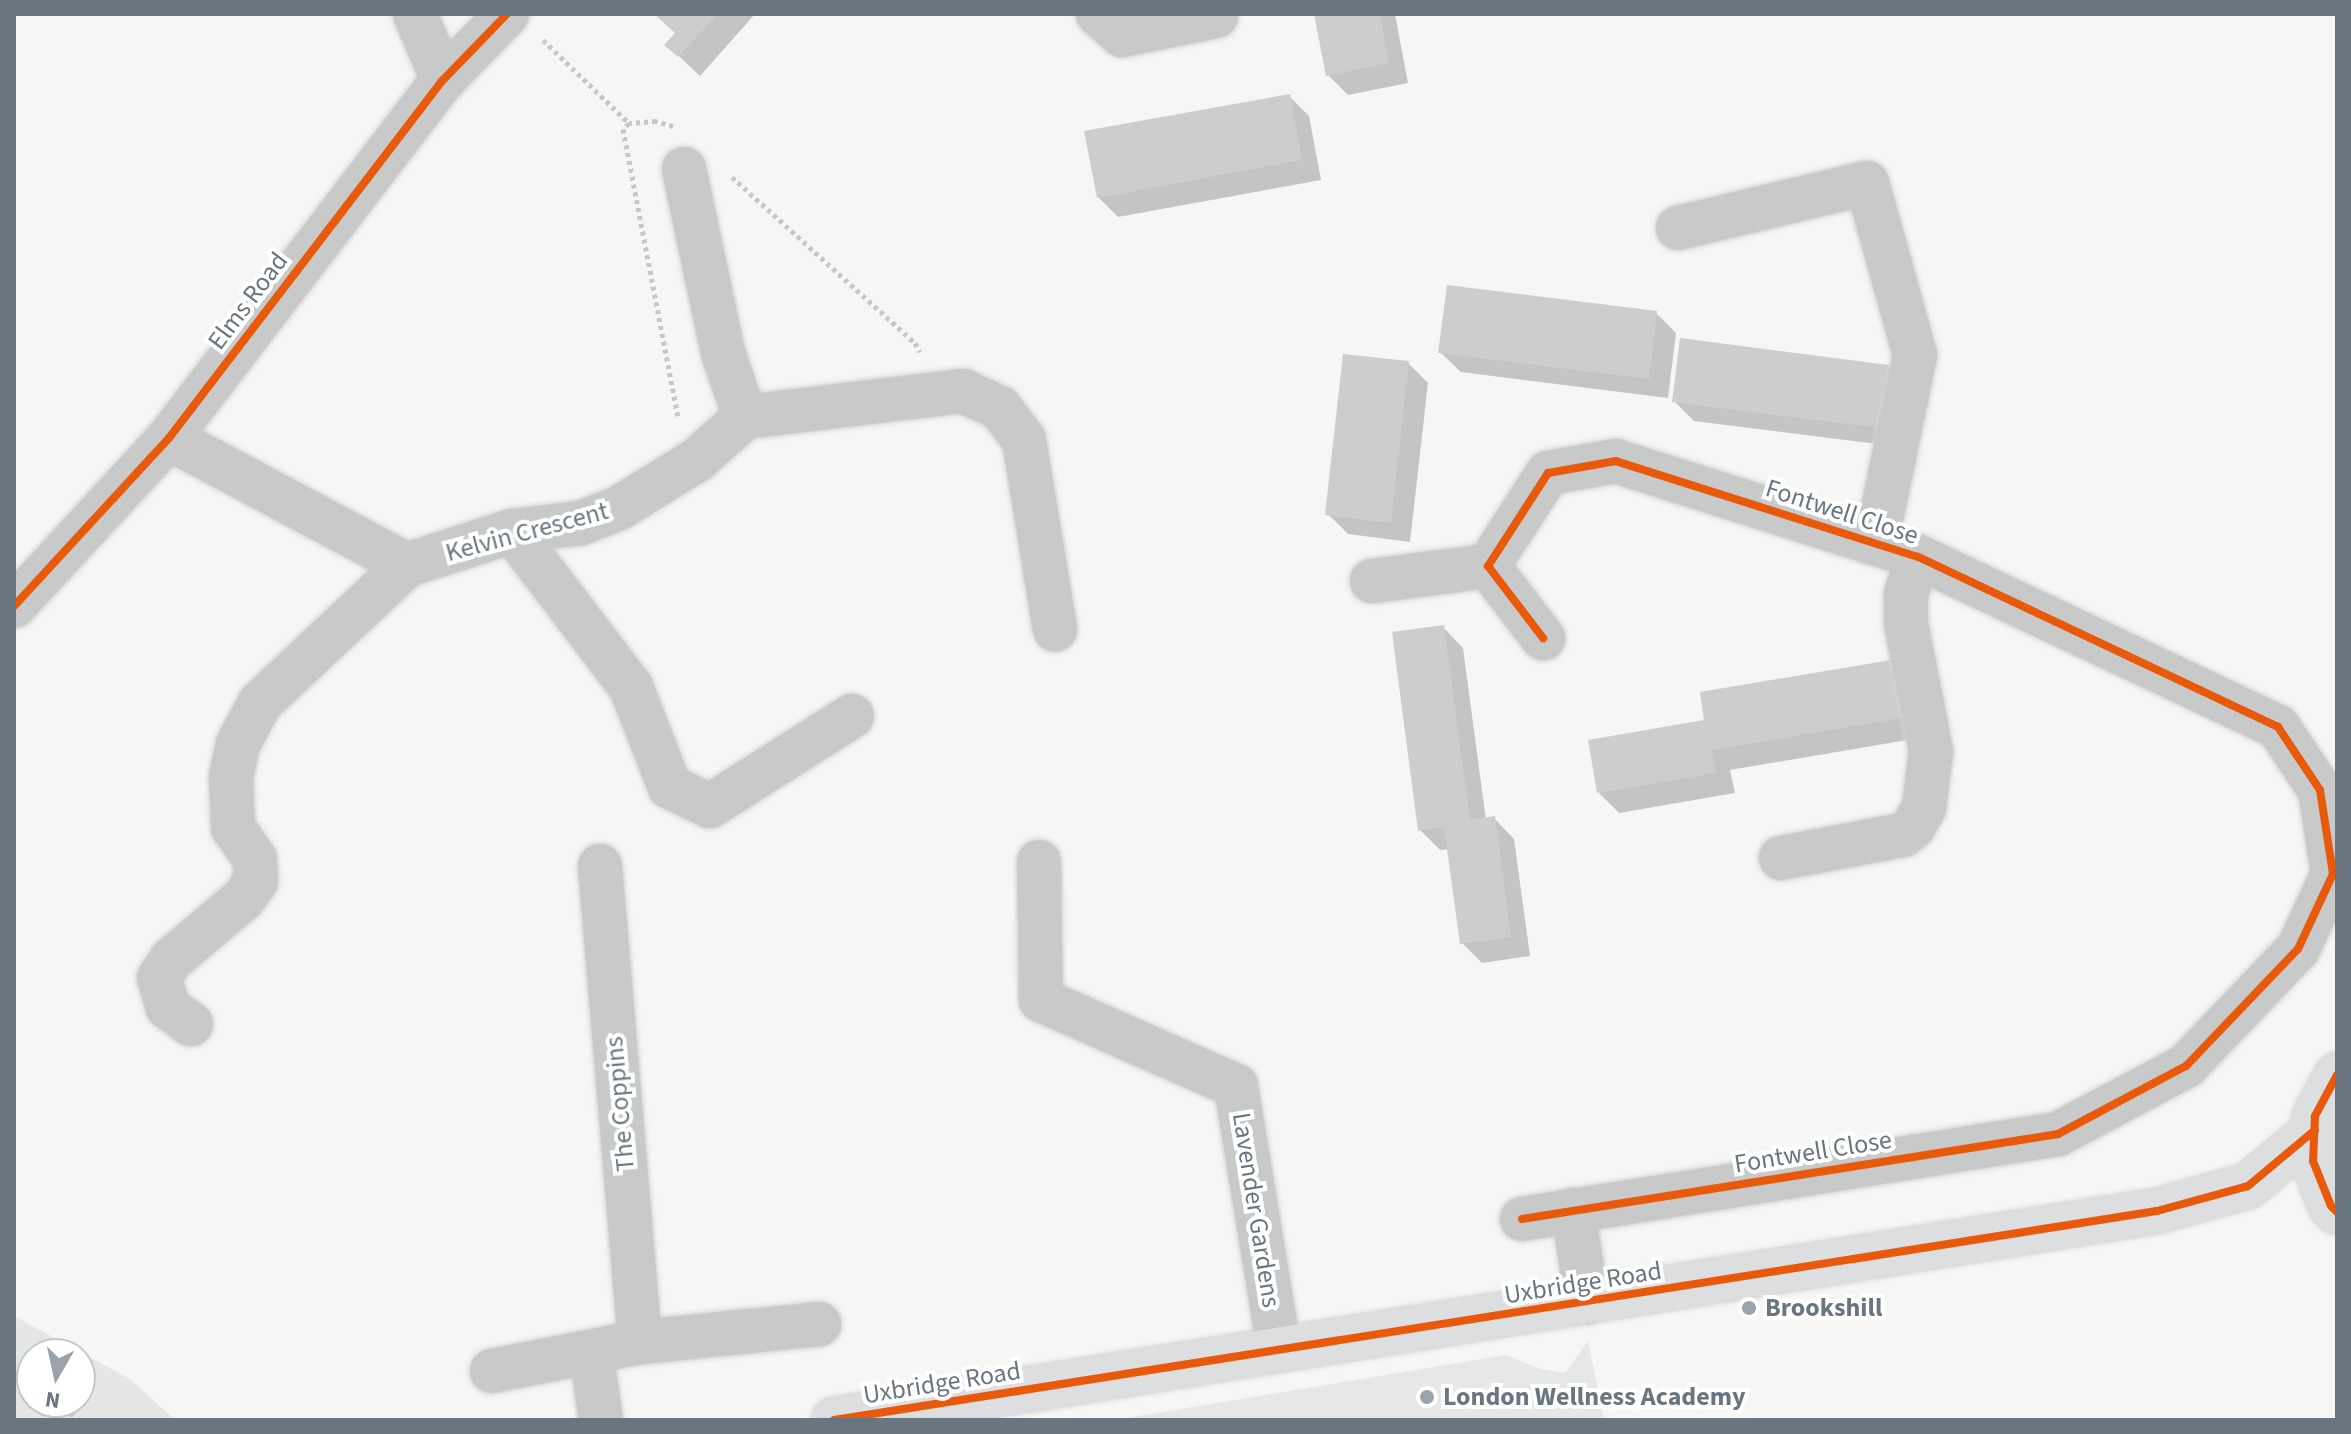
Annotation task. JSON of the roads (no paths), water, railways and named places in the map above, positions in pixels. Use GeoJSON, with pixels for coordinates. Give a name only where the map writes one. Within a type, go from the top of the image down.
{"type":"FeatureCollection","features":[{"type":"Feature","properties":{"kind":"main road"},"geometry":{"type":"LineString","coordinates":[[2334,1209],[2313,1161],[2315,1116],[2337,1075]]}},
{"type":"Feature","properties":{"kind":"main road","name":"Uxbridge Road"},"geometry":{"type":"LineString","coordinates":[[834,1420],[2065,1228],[2157,1211],[2248,1186],[2315,1130]]}},
{"type":"Feature","properties":{"kind":"main road","name":"Uxbridge Road"},"geometry":{"type":"LineString","coordinates":[[2248,1186],[2334,1209]]}},
{"type":"Feature","properties":{"kind":"street"},"geometry":{"type":"LineString","coordinates":[[415,14],[443,80]]}},
{"type":"Feature","properties":{"kind":"street"},"geometry":{"type":"LineString","coordinates":[[1098,14],[1122,35],[1216,16]]}},
{"type":"Feature","properties":{"kind":"street","name":"Elms Road"},"geometry":{"type":"LineString","coordinates":[[14,606],[169,438],[443,80],[523,25]]}},
{"type":"Feature","properties":{"kind":"street"},"geometry":{"type":"LineString","coordinates":[[684,169],[723,353],[745,417],[943,391],[963,391],[1000,408],[1024,440],[1055,629]]}},
{"type":"Feature","properties":{"kind":"street"},"geometry":{"type":"LineString","coordinates":[[1678,228],[1867,183],[1915,355],[1876,543]]}},
{"type":"Feature","properties":{"kind":"street","name":"Kelvin Crescent"},"geometry":{"type":"LineString","coordinates":[[407,565],[512,531],[581,523],[619,508],[697,460],[745,417]]}},
{"type":"Feature","properties":{"kind":"street"},"geometry":{"type":"LineString","coordinates":[[169,438],[407,565],[260,703],[238,744],[231,777],[233,828],[255,859],[256,881],[243,899],[172,959],[159,978],[168,1007],[191,1024]]}},
{"type":"Feature","properties":{"kind":"street","name":"Fontwell Close"},"geometry":{"type":"LineString","coordinates":[[1488,566],[1548,473],[1616,461],[1918,557],[2278,727],[2320,790],[2335,874],[2298,949],[2186,1066],[2058,1134],[1522,1219]]}},
{"type":"Feature","properties":{"kind":"street"},"geometry":{"type":"LineString","coordinates":[[512,531],[631,687],[670,787],[710,806],[852,716]]}},
{"type":"Feature","properties":{"kind":"street"},"geometry":{"type":"LineString","coordinates":[[1781,858],[1903,835],[1913,827],[1924,808],[1931,751],[1906,623],[1906,594],[1918,557]]}},
{"type":"Feature","properties":{"kind":"street"},"geometry":{"type":"LineString","coordinates":[[1372,581],[1488,566],[1543,638]]}},
{"type":"Feature","properties":{"kind":"street","name":"Lavender Gardens"},"geometry":{"type":"LineString","coordinates":[[1039,862],[1041,1000],[1236,1086],[1279,1349]]}},
{"type":"Feature","properties":{"kind":"street","name":"The Coppins"},"geometry":{"type":"LineString","coordinates":[[600,866],[640,1342]]}},
{"type":"Feature","properties":{"kind":"street"},"geometry":{"type":"LineString","coordinates":[[1573,1210],[1587,1302]]}},
{"type":"Feature","properties":{"kind":"street"},"geometry":{"type":"LineString","coordinates":[[492,1371],[640,1342],[819,1324]]}},
{"type":"Feature","properties":{"kind":"street"},"geometry":{"type":"LineString","coordinates":[[591,1352],[601,1420]]}},
{"type":"Feature","properties":{"kind":"place","name":"Brookshill"},"geometry":{"type":"Point","coordinates":[1749,1308]}},
{"type":"Feature","properties":{"kind":"place","name":"London Wellness Academy"},"geometry":{"type":"Point","coordinates":[1427,1397]}}]}
